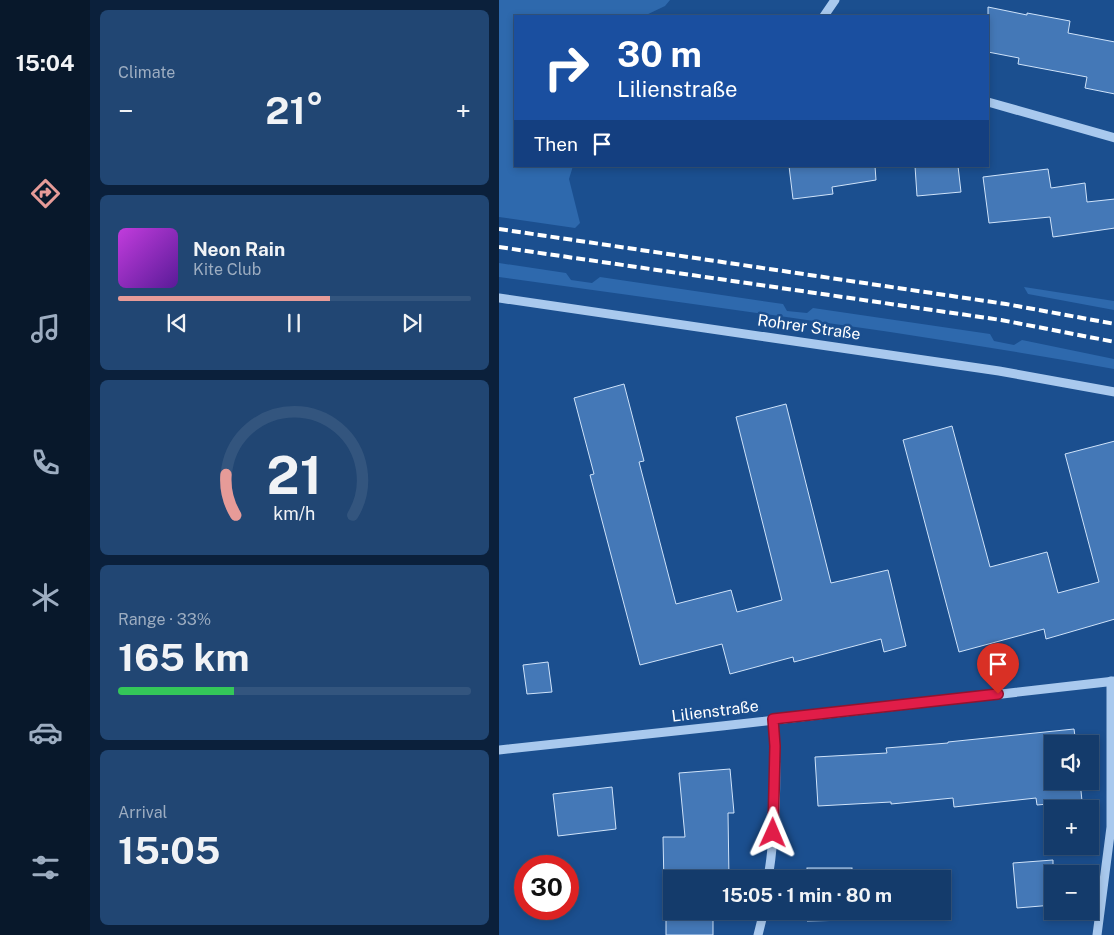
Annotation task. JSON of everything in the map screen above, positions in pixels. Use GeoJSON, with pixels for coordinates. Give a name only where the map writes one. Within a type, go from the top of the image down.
{"type":"FeatureCollection","features":[{"type":"Feature","properties":{"kind":"street"},"geometry":{"type":"LineString","coordinates":[[825,15],[835,0]]}},
{"type":"Feature","properties":{"kind":"street"},"geometry":{"type":"LineString","coordinates":[[989,102],[1114,138]]}},
{"type":"Feature","properties":{"kind":"street","name":"Rohrer Straße"},"geometry":{"type":"LineString","coordinates":[[499,298],[990,369],[1114,392]]}},
{"type":"Feature","properties":{"kind":"street"},"geometry":{"type":"LineString","coordinates":[[1097,935],[1111,828],[1112,681]]}},
{"type":"Feature","properties":{"kind":"street","name":"Lilienstraße"},"geometry":{"type":"LineString","coordinates":[[499,750],[1112,681]]}},
{"type":"Feature","properties":{"kind":"street"},"geometry":{"type":"LineString","coordinates":[[770,870],[773,850],[775,774],[773,719]]}},
{"type":"Feature","properties":{"kind":"street"},"geometry":{"type":"LineString","coordinates":[[758,935],[762,920]]}},
{"type":"Feature","properties":{"kind":"shaded area"},"geometry":{"type":"Polygon","coordinates":[[[499,0],[670,0],[665,6],[646,15],[514,15],[514,167],[573,167],[569,179],[580,223],[575,228],[499,217],[499,0]]]}},
{"type":"Feature","properties":{"kind":"shaded area"},"geometry":{"type":"Polygon","coordinates":[[[499,263],[566,273],[571,280],[592,283],[600,277],[783,304],[787,311],[807,313],[813,308],[990,334],[994,341],[1014,345],[1022,340],[1114,359],[1114,369],[884,331],[499,277],[499,263]]]}},
{"type":"Feature","properties":{"kind":"shaded area"},"geometry":{"type":"Polygon","coordinates":[[[1024,287],[1114,301],[1114,310],[1028,294],[1024,287]]]}},
{"type":"Feature","properties":{"kind":"building"},"geometry":{"type":"Polygon","coordinates":[[[988,7],[1070,21],[1068,33],[1115,42],[1115,94],[1085,88],[1087,77],[1018,64],[1019,58],[989,52],[988,7]]]}},
{"type":"Feature","properties":{"kind":"building"},"geometry":{"type":"Polygon","coordinates":[[[789,167],[875,167],[876,180],[832,187],[833,194],[793,199],[789,167]]]}},
{"type":"Feature","properties":{"kind":"building"},"geometry":{"type":"Polygon","coordinates":[[[915,167],[958,167],[961,192],[917,196],[915,167]]]}},
{"type":"Feature","properties":{"kind":"building"},"geometry":{"type":"Polygon","coordinates":[[[1048,169],[1051,188],[1085,183],[1087,202],[1115,199],[1115,228],[1053,237],[1050,217],[989,223],[983,177],[1048,169]]]}},
{"type":"Feature","properties":{"kind":"building"},"geometry":{"type":"Polygon","coordinates":[[[624,384],[644,461],[639,462],[676,604],[731,590],[737,612],[782,600],[736,417],[786,404],[831,583],[888,570],[906,646],[884,652],[881,639],[794,662],[793,657],[730,674],[722,644],[640,665],[590,475],[594,474],[574,398],[624,384]]]}},
{"type":"Feature","properties":{"kind":"building"},"geometry":{"type":"Polygon","coordinates":[[[952,426],[990,567],[1047,552],[1058,593],[1099,582],[1065,454],[1115,441],[1115,619],[1046,639],[1044,629],[959,652],[903,440],[952,426]]]}},
{"type":"Feature","properties":{"kind":"building"},"geometry":{"type":"Polygon","coordinates":[[[548,662],[552,692],[527,694],[523,665],[548,662]]]}},
{"type":"Feature","properties":{"kind":"building"},"geometry":{"type":"Polygon","coordinates":[[[1074,729],[1075,735],[1044,735],[1044,790],[1081,790],[1082,800],[1044,800],[1044,804],[1037,805],[1036,798],[954,807],[953,798],[891,804],[891,802],[818,806],[815,757],[887,753],[886,748],[1074,729]]]}},
{"type":"Feature","properties":{"kind":"building"},"geometry":{"type":"Polygon","coordinates":[[[730,769],[734,813],[728,813],[729,870],[664,870],[663,837],[685,837],[679,773],[730,769]]]}},
{"type":"Feature","properties":{"kind":"building"},"geometry":{"type":"Polygon","coordinates":[[[612,787],[616,829],[558,836],[553,794],[612,787]]]}},
{"type":"Feature","properties":{"kind":"building"},"geometry":{"type":"Polygon","coordinates":[[[1053,860],[1053,865],[1044,865],[1044,906],[1017,908],[1013,863],[1053,860]]]}},
{"type":"Feature","properties":{"kind":"building"},"geometry":{"type":"Polygon","coordinates":[[[807,868],[852,868],[852,870],[807,870],[807,868]]]}},
{"type":"Feature","properties":{"kind":"building"},"geometry":{"type":"Polygon","coordinates":[[[666,920],[713,920],[713,935],[666,935],[666,920]]]}},
{"type":"Feature","properties":{"kind":"building"},"geometry":{"type":"Polygon","coordinates":[[[807,920],[852,920],[807,921],[807,920]]]}},
{"type":"Feature","properties":{"kind":"railway"},"geometry":{"type":"LineString","coordinates":[[499,229],[1006,304],[1115,324]]}},
{"type":"Feature","properties":{"kind":"railway"},"geometry":{"type":"LineString","coordinates":[[499,247],[1001,320],[1115,342]]}},
{"type":"Feature","properties":{"kind":"route"},"geometry":{"type":"LineString","coordinates":[[773,833],[775,746],[773,719],[998,694]]}}]}
